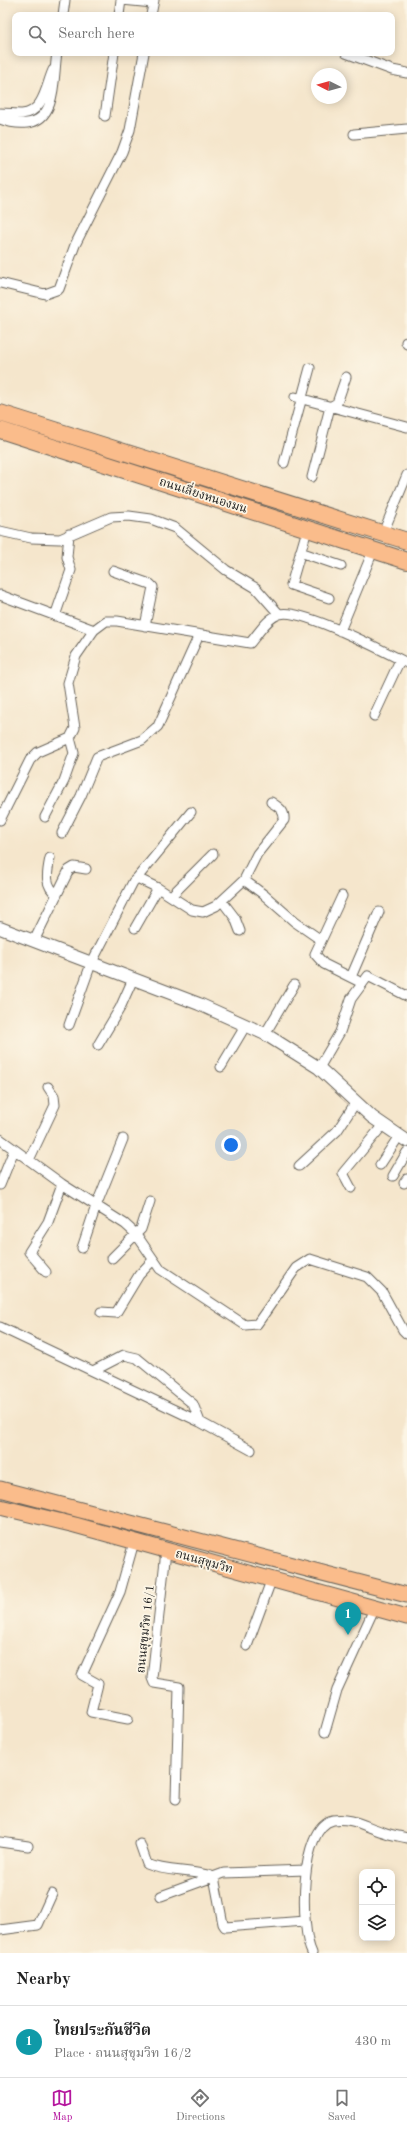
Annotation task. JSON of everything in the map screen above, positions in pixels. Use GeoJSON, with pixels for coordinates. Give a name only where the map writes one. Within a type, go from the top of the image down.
{"type":"FeatureCollection","features":[{"type":"Feature","properties":{"kind":"highway","name":"ถนนเลี่ยงหนองมน"},"geometry":{"type":"LineString","coordinates":[[0,413],[407,541]]}},
{"type":"Feature","properties":{"kind":"highway","name":"ถนนเลี่ยงหนองมน"},"geometry":{"type":"LineString","coordinates":[[0,430],[407,562]]}},
{"type":"Feature","properties":{"kind":"highway"},"geometry":{"type":"LineString","coordinates":[[212,499],[217,481]]}},
{"type":"Feature","properties":{"kind":"main road","name":"ถนนสุขุมวิท"},"geometry":{"type":"LineString","coordinates":[[0,1489],[407,1596]]}},
{"type":"Feature","properties":{"kind":"main road","name":"ถนนสุขุมวิท"},"geometry":{"type":"LineString","coordinates":[[0,1507],[407,1617]]}},
{"type":"Feature","properties":{"kind":"street"},"geometry":{"type":"LineString","coordinates":[[63,12],[65,0]]}},
{"type":"Feature","properties":{"kind":"street"},"geometry":{"type":"LineString","coordinates":[[119,12],[121,0],[154,1],[152,12]]}},
{"type":"Feature","properties":{"kind":"street"},"geometry":{"type":"LineString","coordinates":[[0,113],[24,114],[38,106],[44,98],[56,56]]}},
{"type":"Feature","properties":{"kind":"street"},"geometry":{"type":"LineString","coordinates":[[105,116],[114,56]]}},
{"type":"Feature","properties":{"kind":"street"},"geometry":{"type":"LineString","coordinates":[[0,283],[45,294],[59,289],[75,245],[122,152],[130,130],[143,56]]}},
{"type":"Feature","properties":{"kind":"street"},"geometry":{"type":"LineString","coordinates":[[354,56],[392,70],[407,73]]}},
{"type":"Feature","properties":{"kind":"street"},"geometry":{"type":"LineString","coordinates":[[0,119],[25,124],[40,120],[46,114],[49,104],[54,83],[54,67]]}},
{"type":"Feature","properties":{"kind":"street"},"geometry":{"type":"LineString","coordinates":[[354,134],[407,129]]}},
{"type":"Feature","properties":{"kind":"street"},"geometry":{"type":"LineString","coordinates":[[284,463],[298,398],[310,368]]}},
{"type":"Feature","properties":{"kind":"street"},"geometry":{"type":"LineString","coordinates":[[312,477],[330,407],[337,403],[346,377]]}},
{"type":"Feature","properties":{"kind":"street"},"geometry":{"type":"LineString","coordinates":[[298,398],[407,427]]}},
{"type":"Feature","properties":{"kind":"street"},"geometry":{"type":"LineString","coordinates":[[383,533],[407,475]]}},
{"type":"Feature","properties":{"kind":"street"},"geometry":{"type":"LineString","coordinates":[[0,531],[31,538],[60,539],[111,517],[129,516],[152,519],[175,528],[226,570],[256,588],[279,614]]}},
{"type":"Feature","properties":{"kind":"street"},"geometry":{"type":"LineString","coordinates":[[307,530],[291,585],[329,598]]}},
{"type":"Feature","properties":{"kind":"street"},"geometry":{"type":"LineString","coordinates":[[55,616],[71,570],[67,557],[69,534]]}},
{"type":"Feature","properties":{"kind":"street"},"geometry":{"type":"LineString","coordinates":[[340,630],[373,551]]}},
{"type":"Feature","properties":{"kind":"street"},"geometry":{"type":"LineString","coordinates":[[300,552],[341,566]]}},
{"type":"Feature","properties":{"kind":"street"},"geometry":{"type":"LineString","coordinates":[[113,571],[150,584],[153,587],[145,626]]}},
{"type":"Feature","properties":{"kind":"street"},"geometry":{"type":"LineString","coordinates":[[0,595],[94,630]]}},
{"type":"Feature","properties":{"kind":"street"},"geometry":{"type":"LineString","coordinates":[[0,820],[30,760],[38,752],[70,738],[75,728],[68,683],[76,656],[94,630],[106,621],[117,621],[250,643],[270,620],[279,614],[290,613],[340,630],[382,649],[404,662],[374,716]]}},
{"type":"Feature","properties":{"kind":"street"},"geometry":{"type":"LineString","coordinates":[[62,833],[82,796],[97,757],[142,740],[158,726],[199,635]]}},
{"type":"Feature","properties":{"kind":"street"},"geometry":{"type":"LineString","coordinates":[[44,817],[64,781],[74,753],[70,738]]}},
{"type":"Feature","properties":{"kind":"street"},"geometry":{"type":"LineString","coordinates":[[137,878],[158,888],[192,910],[203,912],[216,906],[244,880],[257,854],[284,820],[284,814],[280,808],[271,802]]}},
{"type":"Feature","properties":{"kind":"street"},"geometry":{"type":"LineString","coordinates":[[69,1025],[91,964],[133,882],[191,812]]}},
{"type":"Feature","properties":{"kind":"street"},"geometry":{"type":"LineString","coordinates":[[171,896],[214,854]]}},
{"type":"Feature","properties":{"kind":"street"},"geometry":{"type":"LineString","coordinates":[[50,858],[46,877],[50,890],[57,895]]}},
{"type":"Feature","properties":{"kind":"street"},"geometry":{"type":"LineString","coordinates":[[34,941],[69,870],[74,867],[86,869]]}},
{"type":"Feature","properties":{"kind":"street"},"geometry":{"type":"LineString","coordinates":[[244,880],[263,894],[295,922],[321,940]]}},
{"type":"Feature","properties":{"kind":"street"},"geometry":{"type":"LineString","coordinates":[[136,928],[158,888]]}},
{"type":"Feature","properties":{"kind":"street"},"geometry":{"type":"LineString","coordinates":[[342,896],[315,954],[324,964],[362,983]]}},
{"type":"Feature","properties":{"kind":"street"},"geometry":{"type":"LineString","coordinates":[[222,901],[235,918],[240,931]]}},
{"type":"Feature","properties":{"kind":"street"},"geometry":{"type":"LineString","coordinates":[[351,978],[379,912]]}},
{"type":"Feature","properties":{"kind":"street"},"geometry":{"type":"LineString","coordinates":[[0,928],[199,1004],[264,1034],[319,1068],[383,1125],[403,1138],[380,1165]]}},
{"type":"Feature","properties":{"kind":"street"},"geometry":{"type":"LineString","coordinates":[[319,1068],[340,1032],[351,999],[368,976],[407,996]]}},
{"type":"Feature","properties":{"kind":"street"},"geometry":{"type":"LineString","coordinates":[[98,1045],[120,1008],[133,979]]}},
{"type":"Feature","properties":{"kind":"street"},"geometry":{"type":"LineString","coordinates":[[264,1034],[294,985]]}},
{"type":"Feature","properties":{"kind":"street"},"geometry":{"type":"LineString","coordinates":[[221,1067],[246,1025]]}},
{"type":"Feature","properties":{"kind":"street"},"geometry":{"type":"LineString","coordinates":[[28,1160],[55,1105],[54,1096],[48,1087]]}},
{"type":"Feature","properties":{"kind":"street"},"geometry":{"type":"LineString","coordinates":[[299,1166],[337,1131],[356,1102]]}},
{"type":"Feature","properties":{"kind":"street"},"geometry":{"type":"LineString","coordinates":[[351,1188],[343,1174],[383,1125]]}},
{"type":"Feature","properties":{"kind":"street"},"geometry":{"type":"LineString","coordinates":[[0,1139],[62,1184],[125,1224],[136,1234],[160,1269],[245,1325],[257,1324],[296,1268],[310,1259],[368,1277],[382,1292],[403,1330],[407,1334]]}},
{"type":"Feature","properties":{"kind":"street"},"geometry":{"type":"LineString","coordinates":[[82,1248],[96,1206],[123,1139]]}},
{"type":"Feature","properties":{"kind":"street"},"geometry":{"type":"LineString","coordinates":[[0,1185],[14,1150]]}},
{"type":"Feature","properties":{"kind":"street"},"geometry":{"type":"LineString","coordinates":[[393,1176],[407,1152]]}},
{"type":"Feature","properties":{"kind":"street"},"geometry":{"type":"LineString","coordinates":[[46,1272],[30,1252],[48,1222],[62,1184]]}},
{"type":"Feature","properties":{"kind":"street"},"geometry":{"type":"LineString","coordinates":[[112,1258],[140,1229],[150,1201]]}},
{"type":"Feature","properties":{"kind":"street"},"geometry":{"type":"LineString","coordinates":[[101,1312],[116,1313],[139,1275],[153,1260]]}},
{"type":"Feature","properties":{"kind":"street"},"geometry":{"type":"LineString","coordinates":[[0,1326],[200,1422],[251,1450]]}},
{"type":"Feature","properties":{"kind":"street"},"geometry":{"type":"LineString","coordinates":[[93,1371],[124,1355],[137,1358],[193,1404],[200,1422]]}},
{"type":"Feature","properties":{"kind":"street"},"geometry":{"type":"LineString","coordinates":[[128,1719],[91,1712],[98,1684],[82,1676],[120,1592],[134,1542]]}},
{"type":"Feature","properties":{"kind":"street","name":"ถนนสุขุมวิท 16/1"},"geometry":{"type":"LineString","coordinates":[[166,1551],[152,1678],[154,1683],[179,1687],[176,1799]]}},
{"type":"Feature","properties":{"kind":"street"},"geometry":{"type":"LineString","coordinates":[[247,1646],[271,1581]]}},
{"type":"Feature","properties":{"kind":"street"},"geometry":{"type":"LineString","coordinates":[[325,1732],[337,1690],[374,1609]]}},
{"type":"Feature","properties":{"kind":"street"},"geometry":{"type":"LineString","coordinates":[[312,1953],[305,1921],[306,1870],[311,1848],[320,1828],[332,1820],[354,1820],[383,1832],[407,1838]]}},
{"type":"Feature","properties":{"kind":"street"},"geometry":{"type":"LineString","coordinates":[[0,1842],[28,1846]]}},
{"type":"Feature","properties":{"kind":"street"},"geometry":{"type":"LineString","coordinates":[[140,1844],[147,1864],[154,1867],[202,1873],[214,1877]]}},
{"type":"Feature","properties":{"kind":"street"},"geometry":{"type":"LineString","coordinates":[[161,1896],[224,1873],[306,1870]]}},
{"type":"Feature","properties":{"kind":"street"},"geometry":{"type":"LineString","coordinates":[[214,1877],[223,1924],[225,1927],[305,1921]]}},
{"type":"Feature","properties":{"kind":"street"},"geometry":{"type":"LineString","coordinates":[[0,1930],[38,1925],[52,1894]]}},
{"type":"Feature","properties":{"kind":"place","name":"ไทยประกันชีวิต"},"geometry":{"type":"Point","coordinates":[348,1635]}}]}
